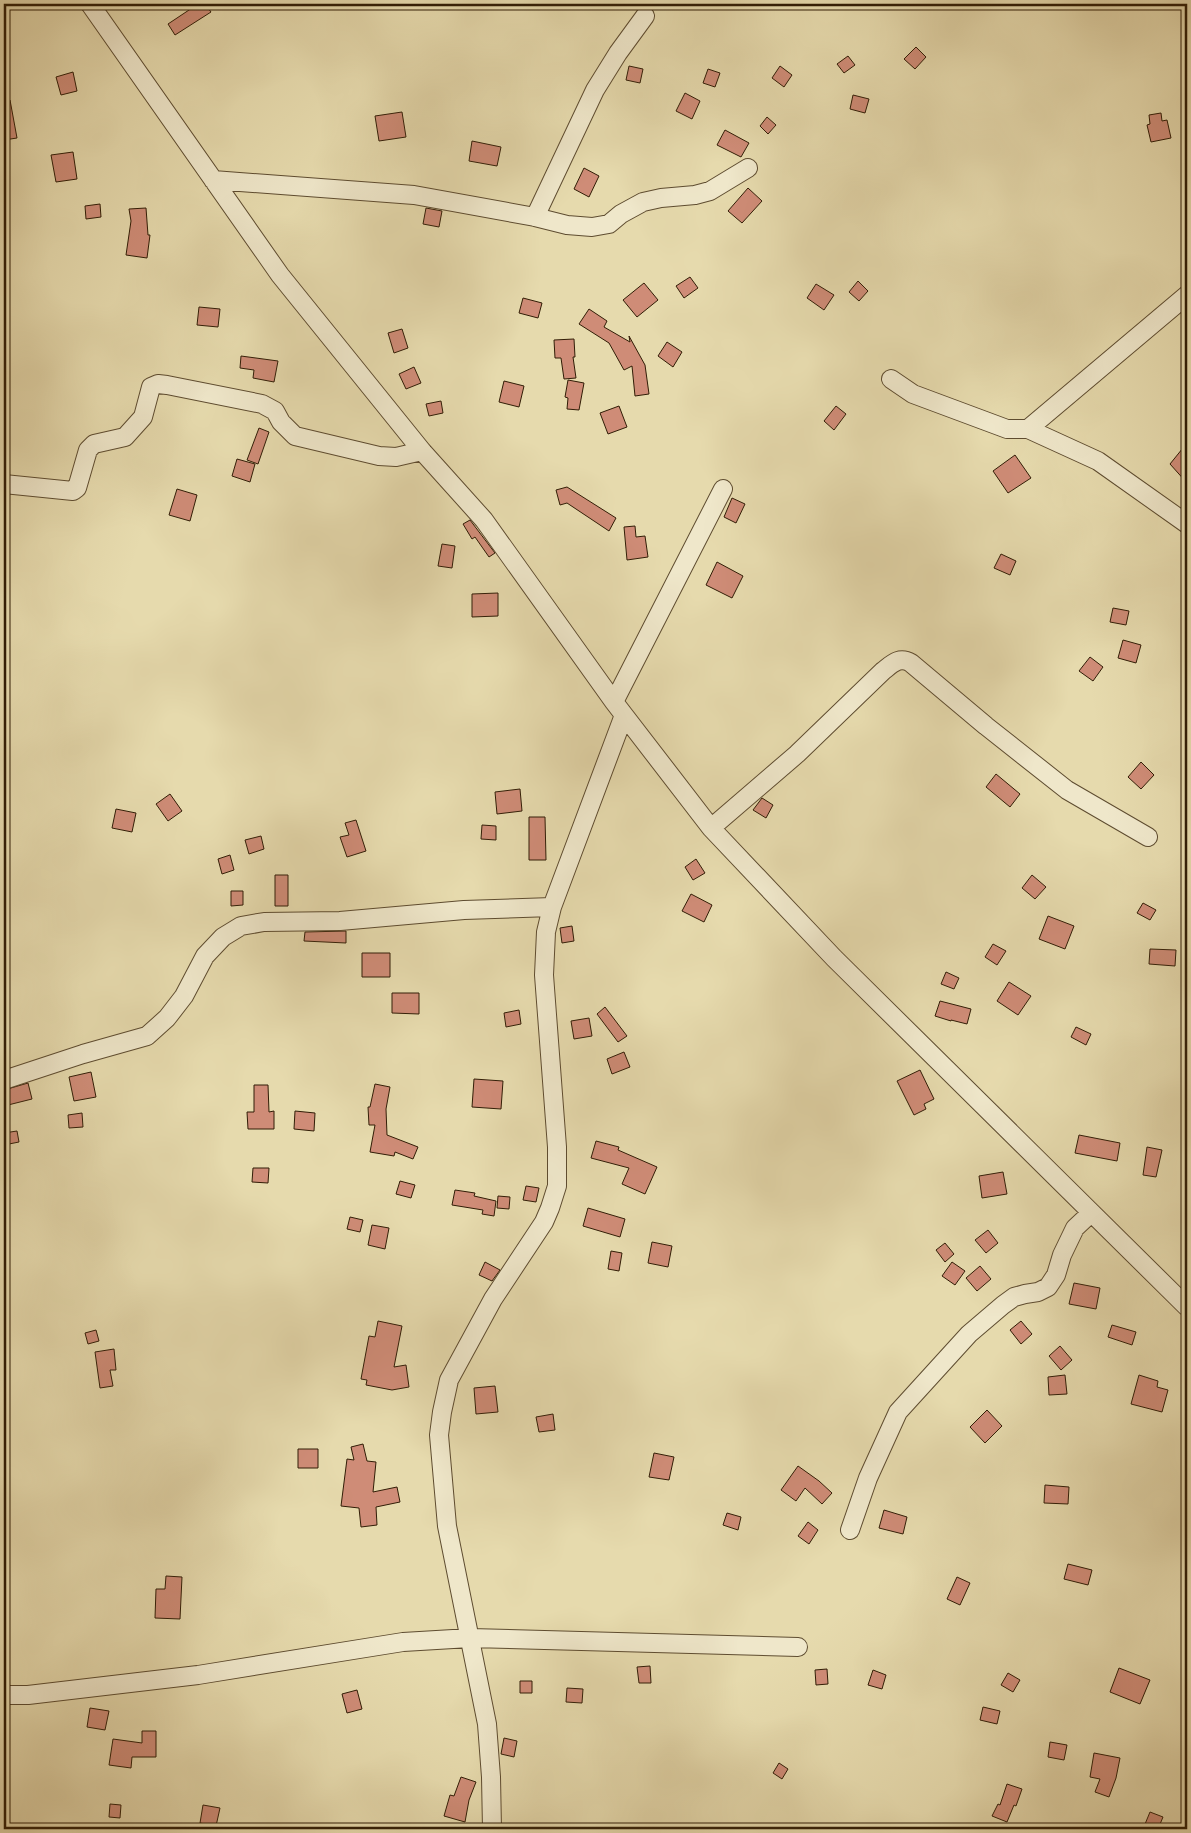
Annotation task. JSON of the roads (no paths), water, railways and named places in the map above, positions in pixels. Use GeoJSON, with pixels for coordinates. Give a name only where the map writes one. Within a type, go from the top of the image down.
{"type":"FeatureCollection","features":[{"type":"Feature","properties":{"kind":"street"},"geometry":{"type":"LineString","coordinates":[[90,4],[280,275],[422,451],[484,520],[619,708],[711,828],[834,958],[1187,1307]]}},
{"type":"Feature","properties":{"kind":"street"},"geometry":{"type":"LineString","coordinates":[[534,217],[596,90],[618,53],[645,16]]}},
{"type":"Feature","properties":{"kind":"street"},"geometry":{"type":"LineString","coordinates":[[213,180],[414,195],[567,224],[600,227],[609,224],[621,214],[643,202],[661,198],[695,195],[710,191],[748,168]]}},
{"type":"Feature","properties":{"kind":"street"},"geometry":{"type":"LineString","coordinates":[[1028,429],[1187,295]]}},
{"type":"Feature","properties":{"kind":"street"},"geometry":{"type":"LineString","coordinates":[[891,379],[914,394],[1007,430],[1028,429],[1098,461],[1187,524]]}},
{"type":"Feature","properties":{"kind":"street"},"geometry":{"type":"LineString","coordinates":[[4,484],[73,491],[77,488],[88,450],[94,444],[125,437],[143,417],[150,387],[158,384],[167,384],[262,404],[275,411],[281,422],[295,436],[378,456],[396,456],[422,451]]}},
{"type":"Feature","properties":{"kind":"street"},"geometry":{"type":"LineString","coordinates":[[492,1829],[491,1777],[486,1724],[447,1526],[439,1435],[442,1412],[450,1380],[493,1299],[544,1222],[550,1208],[556,1186],[557,1147],[544,974],[546,932],[552,907],[619,708],[723,489]]}},
{"type":"Feature","properties":{"kind":"street"},"geometry":{"type":"LineString","coordinates":[[711,828],[797,754],[883,671],[896,660],[902,660],[911,663],[986,726],[1067,790],[1148,837]]}},
{"type":"Feature","properties":{"kind":"street"},"geometry":{"type":"LineString","coordinates":[[4,1080],[83,1054],[147,1036],[167,1018],[184,996],[205,956],[223,937],[241,926],[264,922],[340,921],[464,910],[552,907]]}},
{"type":"Feature","properties":{"kind":"street"},"geometry":{"type":"LineString","coordinates":[[850,1530],[868,1478],[898,1412],[969,1334],[1003,1305],[1014,1297],[1038,1292],[1048,1287],[1056,1275],[1062,1255],[1075,1228],[1091,1213]]}},
{"type":"Feature","properties":{"kind":"street"},"geometry":{"type":"LineString","coordinates":[[4,1695],[28,1695],[198,1675],[403,1642],[470,1638],[798,1647]]}}]}
